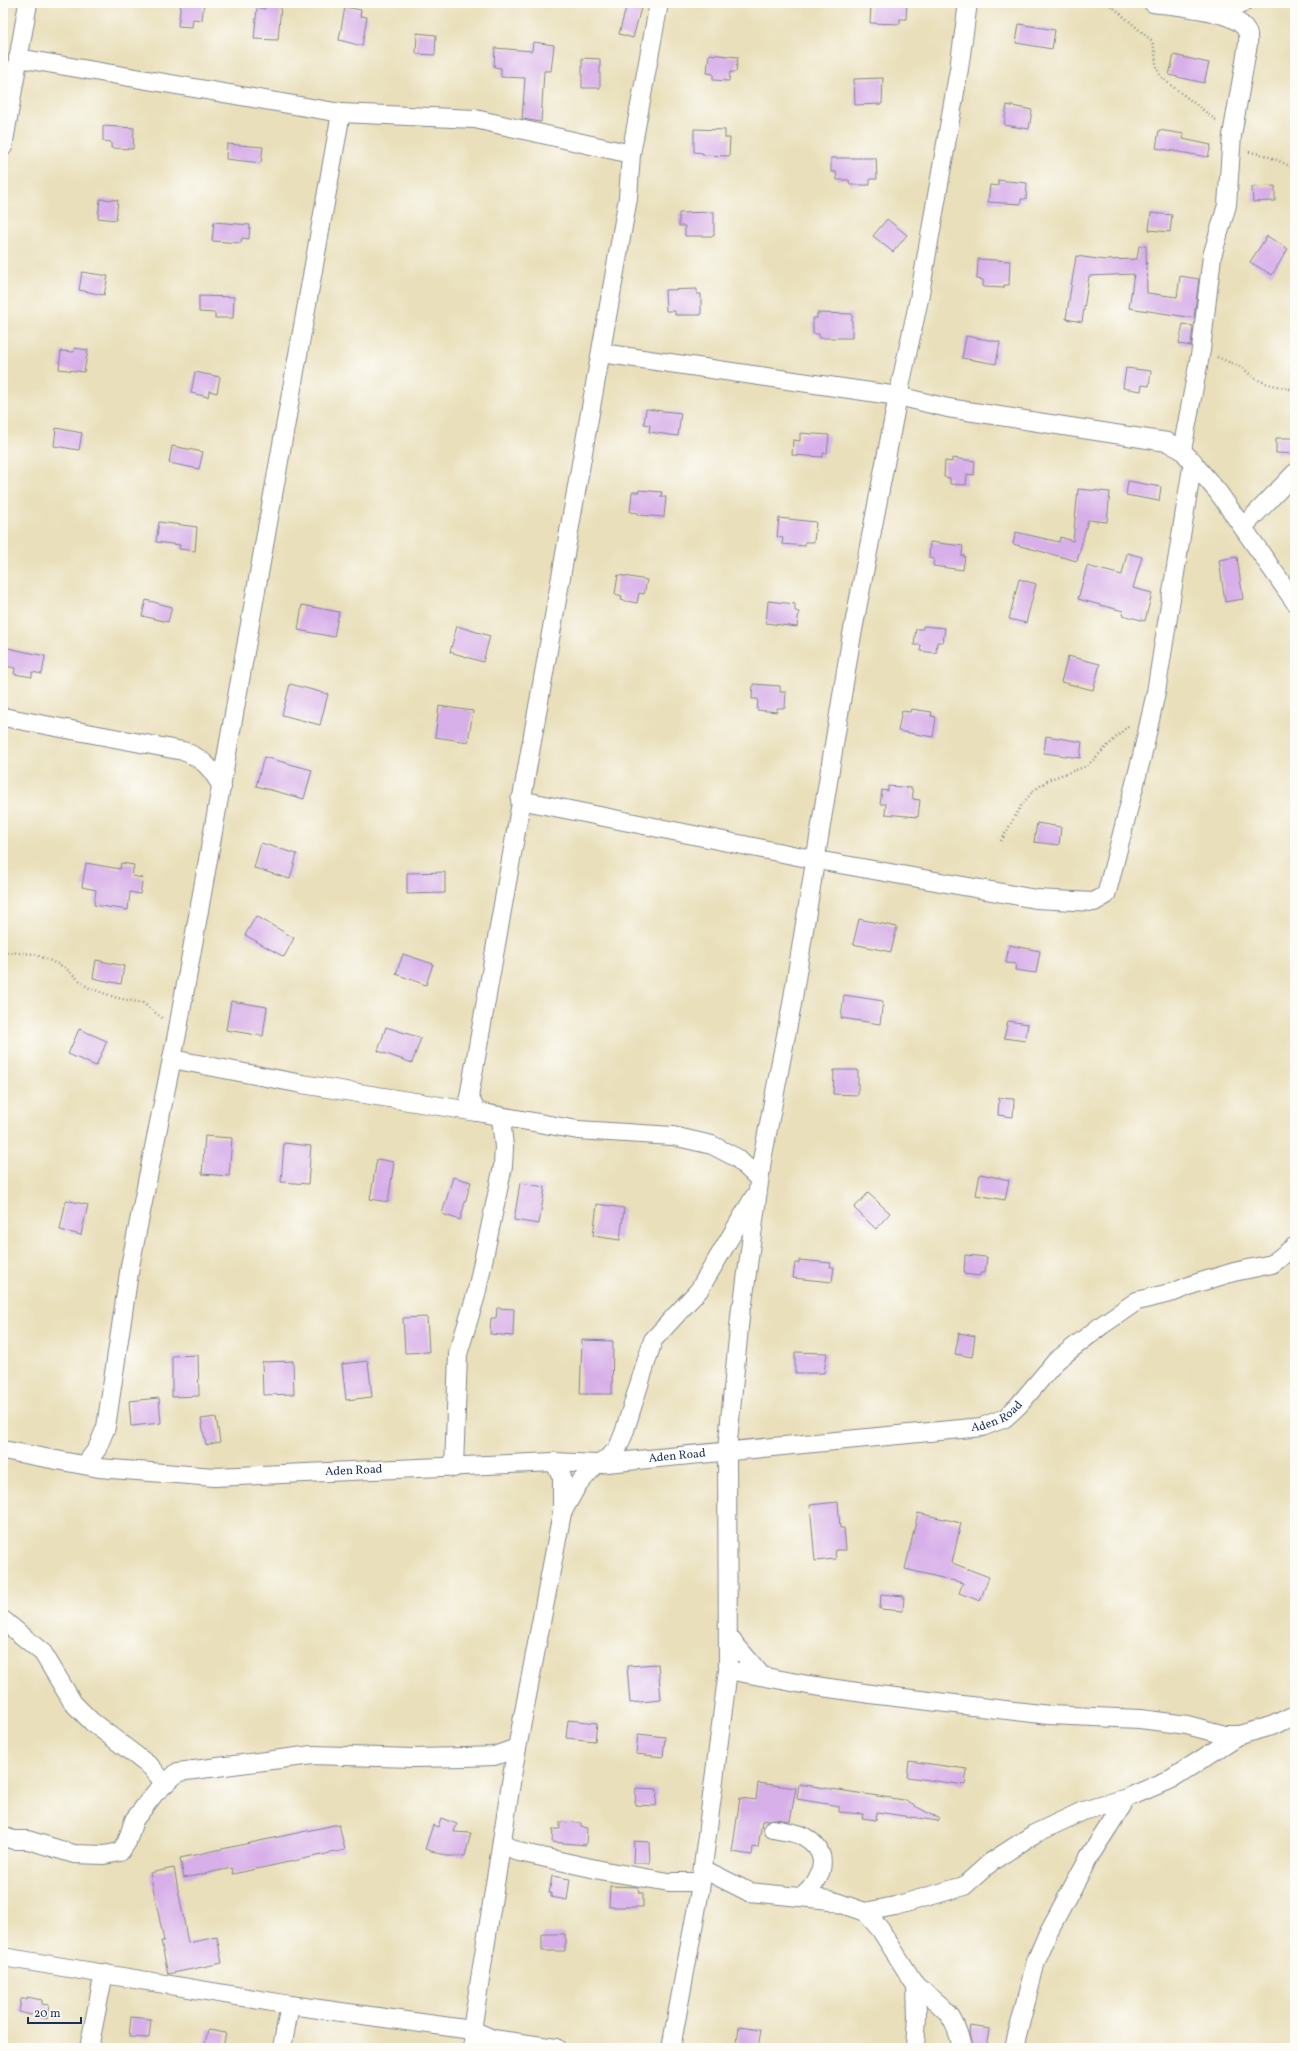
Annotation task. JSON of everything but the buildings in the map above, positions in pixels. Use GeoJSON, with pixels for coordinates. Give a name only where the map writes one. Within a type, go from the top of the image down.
{"type":"FeatureCollection","features":[{"type":"Feature","properties":{"kind":"street"},"geometry":{"type":"LineString","coordinates":[[3,147],[28,3]]}},
{"type":"Feature","properties":{"kind":"street"},"geometry":{"type":"LineString","coordinates":[[477,1112],[469,1097],[520,800],[628,198],[631,154],[659,3]]}},
{"type":"Feature","properties":{"kind":"street"},"geometry":{"type":"LineString","coordinates":[[671,2048],[702,1876],[728,1670],[727,1451],[741,1308],[743,1303],[758,1185],[817,860],[851,640],[898,396],[919,299],[959,69],[968,3]]}},
{"type":"Feature","properties":{"kind":"street"},"geometry":{"type":"LineString","coordinates":[[520,800],[817,860],[1036,899],[1084,903],[1100,900],[1106,895],[1142,756],[1156,692],[1188,456],[1212,256],[1227,205],[1232,141],[1248,44],[1247,32],[1241,24],[1220,13],[1153,3]]}},
{"type":"Feature","properties":{"kind":"street"},"geometry":{"type":"LineString","coordinates":[[1220,13],[1243,3]]}},
{"type":"Feature","properties":{"kind":"street"},"geometry":{"type":"LineString","coordinates":[[18,58],[341,113],[475,119],[631,154]]}},
{"type":"Feature","properties":{"kind":"street"},"geometry":{"type":"LineString","coordinates":[[85,1465],[97,1449],[106,1427],[130,1266],[177,1034],[341,113]]}},
{"type":"Feature","properties":{"kind":"street"},"geometry":{"type":"LineString","coordinates":[[601,353],[898,396],[948,408],[1167,442],[1188,456],[1244,527],[1295,602]]}},
{"type":"Feature","properties":{"kind":"street"},"geometry":{"type":"LineString","coordinates":[[1244,527],[1295,473]]}},
{"type":"Feature","properties":{"kind":"street"},"geometry":{"type":"LineString","coordinates":[[3,717],[183,751],[199,757],[214,774],[222,788]]}},
{"type":"Feature","properties":{"kind":"street"},"geometry":{"type":"LineString","coordinates":[[172,1059],[302,1084],[578,1130],[673,1136],[712,1145],[737,1158],[758,1185]]}},
{"type":"Feature","properties":{"kind":"street"},"geometry":{"type":"LineString","coordinates":[[454,1468],[458,1354],[476,1296],[503,1166],[504,1147],[501,1118]]}},
{"type":"Feature","properties":{"kind":"street"},"geometry":{"type":"LineString","coordinates":[[562,1513],[577,1486],[598,1464],[617,1450],[624,1433],[653,1340],[699,1290],[758,1185]]}},
{"type":"Feature","properties":{"kind":"street","name":"Aden Road"},"geometry":{"type":"LineString","coordinates":[[3,1450],[99,1468],[214,1477],[329,1470],[454,1468],[554,1462],[598,1464],[982,1427],[1005,1418],[1018,1406],[1056,1361],[1102,1325],[1138,1301],[1174,1292],[1194,1284],[1234,1272],[1272,1264],[1295,1246]]}},
{"type":"Feature","properties":{"kind":"street"},"geometry":{"type":"LineString","coordinates":[[474,2048],[472,2030],[517,1748],[562,1513],[562,1477],[554,1462]]}},
{"type":"Feature","properties":{"kind":"street"},"geometry":{"type":"LineString","coordinates":[[3,1620],[43,1653],[73,1703],[92,1722],[151,1767],[165,1784]]}},
{"type":"Feature","properties":{"kind":"street"},"geometry":{"type":"LineString","coordinates":[[728,1636],[762,1676]]}},
{"type":"Feature","properties":{"kind":"street"},"geometry":{"type":"LineString","coordinates":[[728,1670],[808,1685],[878,1695],[1049,1715],[1172,1723],[1187,1725],[1225,1735],[1239,1735],[1272,1726],[1295,1715]]}},
{"type":"Feature","properties":{"kind":"street"},"geometry":{"type":"LineString","coordinates":[[865,1912],[895,1906],[964,1886],[991,1862],[1034,1834],[1083,1811],[1127,1798],[1171,1779],[1239,1735]]}},
{"type":"Feature","properties":{"kind":"street"},"geometry":{"type":"LineString","coordinates":[[3,1836],[13,1840],[28,1840],[74,1854],[104,1855],[120,1852],[127,1842],[134,1820],[155,1793],[178,1772],[312,1755],[413,1758],[466,1757],[494,1756],[517,1748]]}},
{"type":"Feature","properties":{"kind":"street"},"geometry":{"type":"LineString","coordinates":[[1014,2048],[1036,1961],[1048,1933],[1089,1857],[1127,1798]]}},
{"type":"Feature","properties":{"kind":"street"},"geometry":{"type":"LineString","coordinates":[[773,1830],[802,1836],[814,1844],[821,1857],[823,1866],[819,1878],[812,1888],[802,1897]]}},
{"type":"Feature","properties":{"kind":"street"},"geometry":{"type":"LineString","coordinates":[[502,1843],[519,1852],[606,1871],[669,1882],[702,1876],[749,1892],[830,1900],[865,1912],[880,1929],[916,1986],[947,2012],[958,2028],[962,2048]]}},
{"type":"Feature","properties":{"kind":"street"},"geometry":{"type":"LineString","coordinates":[[3,1957],[290,2005],[472,2030],[493,2039],[556,2048]]}},
{"type":"Feature","properties":{"kind":"street"},"geometry":{"type":"LineString","coordinates":[[88,2048],[104,1973]]}},
{"type":"Feature","properties":{"kind":"street"},"geometry":{"type":"LineString","coordinates":[[915,2048],[917,2016],[916,1986]]}},
{"type":"Feature","properties":{"kind":"street"},"geometry":{"type":"LineString","coordinates":[[282,2048],[290,2005]]}},
{"type":"Feature","properties":{"kind":"path"},"geometry":{"type":"LineString","coordinates":[[1108,3],[1151,40],[1154,45],[1156,71],[1163,79],[1213,117],[1232,141],[1277,159],[1295,169]]}},
{"type":"Feature","properties":{"kind":"path"},"geometry":{"type":"LineString","coordinates":[[1201,350],[1241,367],[1256,379],[1268,384],[1295,390]]}},
{"type":"Feature","properties":{"kind":"path"},"geometry":{"type":"LineString","coordinates":[[1001,841],[1021,806],[1033,791],[1050,779],[1087,766],[1133,721]]}},
{"type":"Feature","properties":{"kind":"path"},"geometry":{"type":"LineString","coordinates":[[3,952],[34,954],[64,967],[87,987],[117,998],[143,1003],[156,1010],[177,1034]]}}]}
